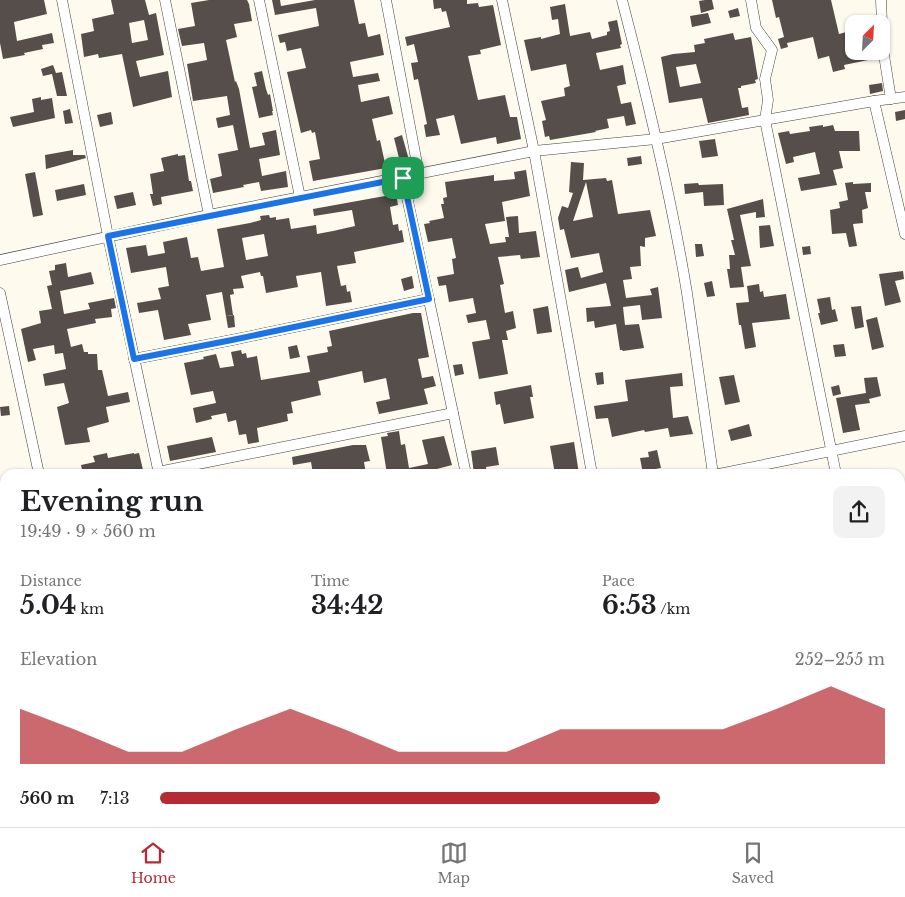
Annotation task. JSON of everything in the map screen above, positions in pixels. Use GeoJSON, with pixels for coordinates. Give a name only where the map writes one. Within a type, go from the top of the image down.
{"type":"FeatureCollection","features":[{"type":"Feature","properties":{"kind":"street"},"geometry":{"type":"LineString","coordinates":[[62,0],[108,236],[157,469]]}},
{"type":"Feature","properties":{"kind":"street"},"geometry":{"type":"LineString","coordinates":[[165,0],[209,215]]}},
{"type":"Feature","properties":{"kind":"street"},"geometry":{"type":"LineString","coordinates":[[259,0],[300,197]]}},
{"type":"Feature","properties":{"kind":"street"},"geometry":{"type":"LineString","coordinates":[[386,0],[419,174]]}},
{"type":"Feature","properties":{"kind":"street"},"geometry":{"type":"LineString","coordinates":[[502,0],[534,151],[591,469]]}},
{"type":"Feature","properties":{"kind":"street"},"geometry":{"type":"LineString","coordinates":[[622,0],[656,139],[686,292],[711,469]]}},
{"type":"Feature","properties":{"kind":"street"},"geometry":{"type":"LineString","coordinates":[[751,0],[756,28],[772,50],[766,79],[768,100],[765,120],[835,469]]}},
{"type":"Feature","properties":{"kind":"street"},"geometry":{"type":"LineString","coordinates":[[882,0],[883,49],[891,99]]}},
{"type":"Feature","properties":{"kind":"street"},"geometry":{"type":"LineString","coordinates":[[0,260],[209,215],[534,151],[656,139],[874,101],[905,98]]}},
{"type":"Feature","properties":{"kind":"street"},"geometry":{"type":"LineString","coordinates":[[874,101],[905,234]]}},
{"type":"Feature","properties":{"kind":"street"},"geometry":{"type":"LineString","coordinates":[[403,178],[465,469]]}},
{"type":"Feature","properties":{"kind":"street"},"geometry":{"type":"LineString","coordinates":[[0,293],[38,469]]}},
{"type":"Feature","properties":{"kind":"street"},"geometry":{"type":"LineString","coordinates":[[134,359],[429,299]]}},
{"type":"Feature","properties":{"kind":"street"},"geometry":{"type":"LineString","coordinates":[[178,469],[453,413]]}},
{"type":"Feature","properties":{"kind":"street"},"geometry":{"type":"LineString","coordinates":[[742,469],[905,436]]}},
{"type":"Feature","properties":{"kind":"building"},"geometry":{"type":"Polygon","coordinates":[[[0,0],[44,0],[47,14],[14,22],[17,41],[52,33],[54,43],[42,45],[43,49],[24,53],[25,55],[3,59],[0,43],[0,0]]]}},
{"type":"Feature","properties":{"kind":"building"},"geometry":{"type":"Polygon","coordinates":[[[111,0],[145,0],[149,15],[156,13],[164,55],[136,61],[140,77],[168,71],[172,97],[133,107],[122,54],[99,58],[98,54],[84,57],[81,34],[94,31],[92,19],[114,14],[111,0]],[[144,20],[129,23],[132,43],[148,40],[144,20]]]}},
{"type":"Feature","properties":{"kind":"building"},"geometry":{"type":"Polygon","coordinates":[[[209,0],[247,0],[249,4],[252,21],[234,24],[237,37],[226,40],[235,82],[239,89],[250,148],[265,145],[262,133],[276,130],[280,155],[259,159],[262,176],[286,171],[288,187],[261,191],[259,182],[213,193],[210,179],[222,176],[218,154],[238,150],[233,125],[218,128],[216,118],[230,115],[227,96],[193,101],[187,64],[207,60],[204,43],[182,46],[178,29],[195,26],[191,3],[209,0]]]}},
{"type":"Feature","properties":{"kind":"building"},"geometry":{"type":"Polygon","coordinates":[[[272,0],[280,0],[281,6],[315,0],[354,0],[359,24],[365,23],[368,37],[380,34],[384,55],[350,62],[353,77],[378,73],[380,81],[358,85],[361,102],[389,96],[393,114],[372,119],[377,141],[380,140],[386,168],[313,181],[309,161],[320,159],[315,132],[312,133],[311,130],[301,133],[287,72],[306,68],[301,48],[287,51],[285,42],[280,43],[278,35],[319,26],[316,8],[275,15],[272,0]]]}},
{"type":"Feature","properties":{"kind":"building"},"geometry":{"type":"Polygon","coordinates":[[[433,0],[467,0],[467,4],[478,3],[479,7],[493,5],[501,45],[480,50],[481,54],[468,56],[478,100],[505,95],[510,117],[517,117],[521,139],[497,144],[496,137],[461,144],[454,115],[436,119],[440,135],[426,137],[424,125],[427,124],[418,79],[414,80],[411,63],[418,62],[414,44],[407,46],[405,37],[450,27],[446,11],[442,12],[441,8],[434,9],[433,0]]]}},
{"type":"Feature","properties":{"kind":"building"},"geometry":{"type":"Polygon","coordinates":[[[712,0],[714,9],[701,13],[699,1],[712,0]]]}},
{"type":"Feature","properties":{"kind":"building"},"geometry":{"type":"Polygon","coordinates":[[[772,0],[831,0],[839,34],[845,32],[845,60],[868,60],[844,65],[845,69],[833,72],[829,56],[818,59],[813,37],[787,43],[788,47],[781,49],[778,39],[784,37],[779,17],[776,18],[772,0]]]}},
{"type":"Feature","properties":{"kind":"building"},"geometry":{"type":"Polygon","coordinates":[[[565,4],[570,36],[590,32],[592,39],[607,35],[607,32],[610,31],[608,22],[617,20],[622,44],[620,45],[621,48],[596,53],[600,70],[623,65],[626,84],[617,86],[621,104],[631,102],[636,124],[626,126],[624,116],[607,119],[609,128],[596,132],[550,140],[549,136],[545,137],[542,121],[546,120],[541,101],[565,96],[564,88],[570,86],[566,64],[531,71],[524,40],[541,37],[541,39],[560,34],[558,19],[552,20],[550,7],[565,4]]]}},
{"type":"Feature","properties":{"kind":"building"},"geometry":{"type":"Polygon","coordinates":[[[738,8],[740,16],[730,18],[728,11],[738,8]]]}},
{"type":"Feature","properties":{"kind":"building"},"geometry":{"type":"Polygon","coordinates":[[[708,13],[711,23],[692,27],[690,16],[708,13]]]}},
{"type":"Feature","properties":{"kind":"building"},"geometry":{"type":"Polygon","coordinates":[[[733,33],[735,40],[751,37],[758,79],[755,80],[756,83],[738,88],[742,108],[748,107],[749,115],[708,123],[702,98],[669,103],[661,57],[695,52],[694,45],[705,43],[704,39],[733,33]],[[696,64],[676,67],[680,87],[701,83],[696,64]]]}},
{"type":"Feature","properties":{"kind":"building"},"geometry":{"type":"Polygon","coordinates":[[[53,65],[56,73],[62,72],[67,96],[57,96],[52,74],[43,76],[41,69],[53,65]]]}},
{"type":"Feature","properties":{"kind":"building"},"geometry":{"type":"Polygon","coordinates":[[[262,71],[268,95],[270,94],[273,115],[259,118],[252,87],[257,86],[254,73],[262,71]]]}},
{"type":"Feature","properties":{"kind":"building"},"geometry":{"type":"Polygon","coordinates":[[[882,83],[883,91],[870,94],[869,85],[882,83]]]}},
{"type":"Feature","properties":{"kind":"building"},"geometry":{"type":"Polygon","coordinates":[[[41,97],[41,100],[52,98],[55,118],[13,127],[10,117],[34,112],[32,99],[41,97]]]}},
{"type":"Feature","properties":{"kind":"building"},"geometry":{"type":"Polygon","coordinates":[[[70,109],[73,123],[65,124],[63,111],[70,109]]]}},
{"type":"Feature","properties":{"kind":"building"},"geometry":{"type":"Polygon","coordinates":[[[905,110],[905,119],[896,121],[895,112],[905,110]]]}},
{"type":"Feature","properties":{"kind":"building"},"geometry":{"type":"Polygon","coordinates":[[[111,112],[113,124],[100,127],[97,115],[111,112]]]}},
{"type":"Feature","properties":{"kind":"building"},"geometry":{"type":"Polygon","coordinates":[[[823,125],[823,127],[833,125],[835,131],[859,131],[860,151],[839,151],[843,168],[833,170],[837,185],[801,191],[798,178],[820,174],[815,152],[793,157],[794,162],[786,164],[778,133],[789,131],[790,134],[810,131],[809,127],[823,125]]]}},
{"type":"Feature","properties":{"kind":"building"},"geometry":{"type":"Polygon","coordinates":[[[402,135],[409,160],[400,162],[394,138],[402,135]]]}},
{"type":"Feature","properties":{"kind":"building"},"geometry":{"type":"Polygon","coordinates":[[[715,139],[718,156],[702,158],[699,141],[715,139]]]}},
{"type":"Feature","properties":{"kind":"building"},"geometry":{"type":"Polygon","coordinates":[[[73,150],[73,155],[85,155],[86,158],[46,169],[45,155],[73,150]]]}},
{"type":"Feature","properties":{"kind":"building"},"geometry":{"type":"Polygon","coordinates":[[[178,154],[178,156],[185,155],[189,181],[191,181],[193,191],[161,197],[162,204],[153,206],[150,194],[153,194],[150,174],[164,171],[161,158],[178,154]]]}},
{"type":"Feature","properties":{"kind":"building"},"geometry":{"type":"Polygon","coordinates":[[[641,156],[642,164],[628,166],[627,158],[641,156]]]}},
{"type":"Feature","properties":{"kind":"building"},"geometry":{"type":"Polygon","coordinates":[[[571,162],[584,163],[583,180],[606,178],[607,181],[612,180],[618,214],[650,210],[656,236],[645,238],[645,247],[640,246],[641,266],[630,267],[632,279],[623,280],[626,298],[652,295],[650,289],[658,287],[662,318],[642,320],[640,305],[623,307],[625,325],[639,324],[644,348],[620,350],[616,324],[595,328],[594,321],[587,322],[586,308],[611,306],[606,283],[569,292],[565,270],[578,267],[581,278],[603,272],[599,253],[571,258],[564,229],[560,230],[558,218],[562,206],[568,208],[573,193],[569,192],[571,162]],[[586,182],[573,221],[593,217],[586,182]]]}},
{"type":"Feature","properties":{"kind":"building"},"geometry":{"type":"Polygon","coordinates":[[[526,170],[530,196],[502,202],[505,221],[485,224],[490,244],[506,242],[505,237],[509,237],[506,217],[518,216],[519,233],[536,231],[540,257],[521,259],[520,255],[498,257],[504,284],[500,285],[505,313],[513,311],[516,328],[506,331],[508,340],[502,340],[508,374],[479,379],[472,342],[490,339],[486,320],[468,323],[466,315],[476,313],[473,298],[449,302],[446,285],[439,286],[437,277],[454,274],[452,259],[456,258],[452,238],[428,242],[424,224],[444,218],[441,204],[444,204],[443,198],[447,197],[445,182],[494,175],[494,181],[515,179],[514,172],[526,170]]]}},
{"type":"Feature","properties":{"kind":"building"},"geometry":{"type":"Polygon","coordinates":[[[35,172],[43,215],[33,217],[25,174],[35,172]]]}},
{"type":"Feature","properties":{"kind":"building"},"geometry":{"type":"Polygon","coordinates":[[[853,182],[853,184],[871,183],[871,192],[865,192],[868,208],[862,210],[863,223],[853,224],[857,246],[849,247],[846,233],[832,234],[830,210],[840,208],[839,202],[848,200],[845,183],[853,182]]]}},
{"type":"Feature","properties":{"kind":"building"},"geometry":{"type":"Polygon","coordinates":[[[698,183],[699,185],[723,184],[724,205],[704,206],[703,192],[685,194],[684,184],[698,183]]]}},
{"type":"Feature","properties":{"kind":"building"},"geometry":{"type":"Polygon","coordinates":[[[84,184],[86,195],[57,201],[55,190],[84,184]]]}},
{"type":"Feature","properties":{"kind":"building"},"geometry":{"type":"Polygon","coordinates":[[[133,192],[136,205],[117,209],[114,196],[133,192]]]}},
{"type":"Feature","properties":{"kind":"building"},"geometry":{"type":"Polygon","coordinates":[[[396,194],[398,205],[390,207],[393,225],[398,224],[399,231],[402,230],[404,242],[354,252],[356,263],[337,266],[341,286],[346,285],[347,292],[350,291],[352,302],[326,306],[321,272],[296,276],[298,287],[266,293],[263,276],[261,276],[260,272],[241,276],[244,288],[233,289],[234,294],[230,295],[233,315],[226,316],[222,292],[206,295],[211,320],[188,324],[191,335],[164,340],[158,310],[139,313],[137,303],[161,299],[158,288],[169,286],[166,267],[131,273],[126,248],[146,245],[148,256],[165,253],[163,242],[187,237],[191,258],[198,257],[201,271],[224,267],[217,229],[261,220],[260,216],[269,215],[270,218],[276,217],[276,220],[289,218],[291,229],[316,225],[317,234],[355,226],[352,210],[314,216],[313,209],[396,194]],[[264,234],[242,238],[246,260],[268,256],[264,234]]]}},
{"type":"Feature","properties":{"kind":"building"},"geometry":{"type":"Polygon","coordinates":[[[763,199],[765,217],[756,218],[756,212],[740,215],[751,266],[741,267],[744,287],[730,288],[727,269],[730,269],[729,255],[735,255],[731,240],[734,240],[727,209],[763,199]]]}},
{"type":"Feature","properties":{"kind":"building"},"geometry":{"type":"Polygon","coordinates":[[[770,225],[774,246],[760,248],[759,226],[770,225]]]}},
{"type":"Feature","properties":{"kind":"building"},"geometry":{"type":"Polygon","coordinates":[[[695,244],[702,244],[704,256],[696,257],[695,244]]]}},
{"type":"Feature","properties":{"kind":"building"},"geometry":{"type":"Polygon","coordinates":[[[810,246],[811,254],[803,255],[802,247],[810,246]]]}},
{"type":"Feature","properties":{"kind":"building"},"geometry":{"type":"Polygon","coordinates":[[[66,263],[68,277],[91,272],[94,284],[60,291],[64,314],[90,309],[88,303],[114,298],[116,308],[111,309],[112,317],[95,319],[96,323],[67,329],[71,347],[82,344],[84,352],[97,354],[98,370],[102,370],[108,396],[128,392],[130,402],[106,407],[109,422],[87,428],[90,442],[65,445],[57,407],[69,403],[64,383],[45,386],[43,374],[66,369],[63,353],[55,354],[54,345],[33,349],[36,360],[28,362],[21,329],[41,323],[39,311],[52,309],[47,286],[52,285],[49,271],[55,270],[55,265],[66,263]]]}},
{"type":"Feature","properties":{"kind":"building"},"geometry":{"type":"Polygon","coordinates":[[[903,271],[904,279],[895,281],[901,302],[885,306],[879,274],[903,271]]]}},
{"type":"Feature","properties":{"kind":"building"},"geometry":{"type":"Polygon","coordinates":[[[412,276],[414,288],[404,291],[401,279],[412,276]]]}},
{"type":"Feature","properties":{"kind":"building"},"geometry":{"type":"Polygon","coordinates":[[[712,281],[715,296],[707,297],[704,283],[712,281]]]}},
{"type":"Feature","properties":{"kind":"building"},"geometry":{"type":"Polygon","coordinates":[[[759,284],[760,292],[763,291],[764,297],[786,294],[790,319],[752,323],[756,347],[745,349],[736,303],[749,302],[747,286],[759,284]]]}},
{"type":"Feature","properties":{"kind":"building"},"geometry":{"type":"Polygon","coordinates":[[[830,297],[832,310],[835,309],[838,321],[821,325],[817,299],[830,297]]]}},
{"type":"Feature","properties":{"kind":"building"},"geometry":{"type":"Polygon","coordinates":[[[548,306],[552,332],[537,334],[533,309],[548,306]]]}},
{"type":"Feature","properties":{"kind":"building"},"geometry":{"type":"Polygon","coordinates":[[[861,306],[864,327],[855,329],[851,307],[861,306]]]}},
{"type":"Feature","properties":{"kind":"building"},"geometry":{"type":"Polygon","coordinates":[[[413,313],[421,313],[429,357],[418,359],[422,378],[433,376],[436,386],[424,389],[428,404],[379,414],[376,402],[390,399],[386,378],[364,383],[362,371],[318,381],[321,395],[291,402],[293,413],[287,414],[288,421],[257,428],[259,442],[248,444],[246,434],[239,435],[236,420],[228,422],[226,413],[211,416],[212,419],[196,423],[193,408],[216,403],[213,391],[191,395],[184,363],[204,359],[203,357],[216,354],[220,368],[234,366],[231,352],[241,350],[242,354],[246,353],[247,358],[257,356],[261,380],[310,372],[307,356],[328,352],[327,347],[332,346],[329,331],[413,313]]]}},
{"type":"Feature","properties":{"kind":"building"},"geometry":{"type":"Polygon","coordinates":[[[234,315],[235,327],[228,328],[226,316],[234,315]]]}},
{"type":"Feature","properties":{"kind":"building"},"geometry":{"type":"Polygon","coordinates":[[[877,317],[884,347],[872,350],[866,320],[877,317]]]}},
{"type":"Feature","properties":{"kind":"building"},"geometry":{"type":"Polygon","coordinates":[[[844,344],[846,356],[835,357],[833,345],[844,344]]]}},
{"type":"Feature","properties":{"kind":"building"},"geometry":{"type":"Polygon","coordinates":[[[297,345],[300,357],[290,359],[288,347],[297,345]]]}},
{"type":"Feature","properties":{"kind":"building"},"geometry":{"type":"Polygon","coordinates":[[[462,364],[464,374],[455,376],[453,365],[462,364]]]}},
{"type":"Feature","properties":{"kind":"building"},"geometry":{"type":"Polygon","coordinates":[[[603,372],[604,384],[597,385],[595,373],[603,372]]]}},
{"type":"Feature","properties":{"kind":"building"},"geometry":{"type":"Polygon","coordinates":[[[682,373],[683,386],[670,387],[673,418],[688,416],[693,434],[670,437],[668,428],[645,432],[644,430],[612,437],[608,418],[596,419],[594,406],[628,401],[625,380],[682,373]]]}},
{"type":"Feature","properties":{"kind":"building"},"geometry":{"type":"Polygon","coordinates":[[[734,375],[740,402],[725,405],[719,377],[734,375]]]}},
{"type":"Feature","properties":{"kind":"building"},"geometry":{"type":"Polygon","coordinates":[[[877,377],[881,396],[869,399],[870,403],[855,405],[860,430],[843,433],[836,398],[866,393],[864,378],[877,377]]]}},
{"type":"Feature","properties":{"kind":"building"},"geometry":{"type":"Polygon","coordinates":[[[531,385],[533,397],[530,397],[534,418],[504,424],[500,404],[496,405],[494,392],[531,385]]]}},
{"type":"Feature","properties":{"kind":"building"},"geometry":{"type":"Polygon","coordinates":[[[839,385],[841,394],[833,396],[831,387],[839,385]]]}},
{"type":"Feature","properties":{"kind":"building"},"geometry":{"type":"Polygon","coordinates":[[[9,406],[10,415],[1,416],[0,407],[9,406]]]}},
{"type":"Feature","properties":{"kind":"building"},"geometry":{"type":"Polygon","coordinates":[[[749,424],[752,436],[731,441],[728,430],[749,424]]]}},
{"type":"Feature","properties":{"kind":"building"},"geometry":{"type":"Polygon","coordinates":[[[399,431],[401,445],[405,444],[409,468],[428,464],[422,440],[444,436],[452,465],[437,469],[386,469],[381,437],[388,436],[387,433],[399,431]]]}},
{"type":"Feature","properties":{"kind":"building"},"geometry":{"type":"Polygon","coordinates":[[[212,437],[216,452],[170,461],[167,446],[212,437]]]}},
{"type":"Feature","properties":{"kind":"building"},"geometry":{"type":"Polygon","coordinates":[[[574,442],[578,469],[554,469],[550,446],[574,442]]]}},
{"type":"Feature","properties":{"kind":"building"},"geometry":{"type":"Polygon","coordinates":[[[353,445],[366,445],[370,461],[364,462],[365,469],[312,469],[311,462],[293,465],[292,457],[353,445]]]}},
{"type":"Feature","properties":{"kind":"building"},"geometry":{"type":"Polygon","coordinates":[[[496,447],[499,465],[486,467],[486,469],[473,469],[471,451],[496,447]]]}},
{"type":"Feature","properties":{"kind":"building"},"geometry":{"type":"Polygon","coordinates":[[[657,450],[661,468],[642,469],[640,458],[649,457],[648,452],[657,450]]]}},
{"type":"Feature","properties":{"kind":"building"},"geometry":{"type":"Polygon","coordinates":[[[107,453],[108,458],[139,453],[143,469],[82,469],[81,465],[95,462],[93,456],[107,453]]]}},
{"type":"Feature","properties":{"kind":"route"},"geometry":{"type":"LineString","coordinates":[[403,178],[429,299],[134,359],[108,236],[403,178]]}}]}
